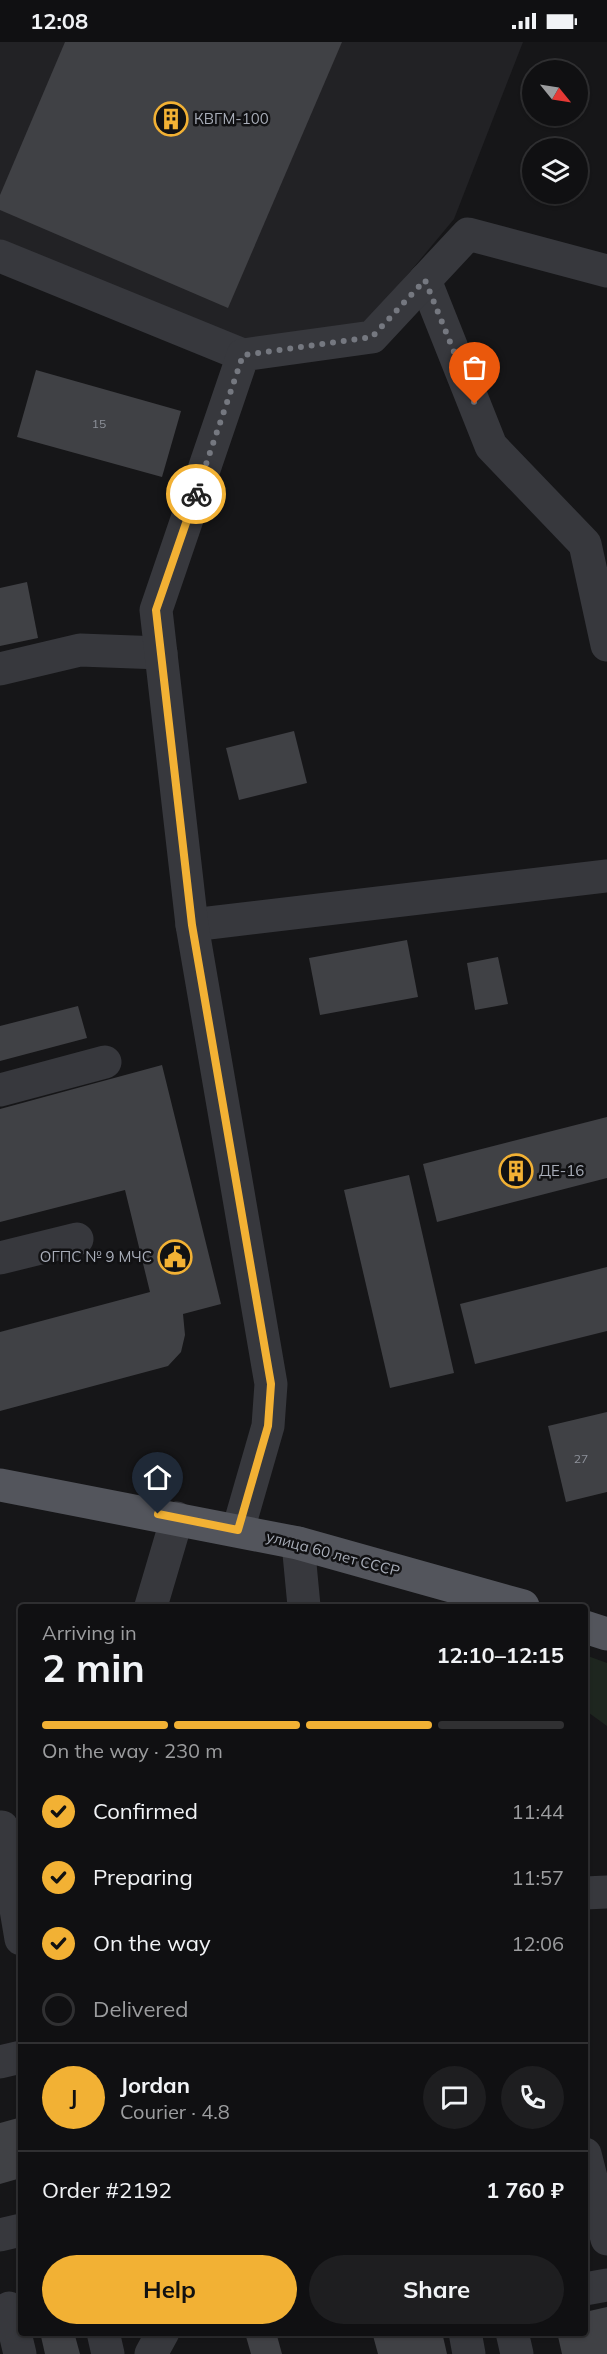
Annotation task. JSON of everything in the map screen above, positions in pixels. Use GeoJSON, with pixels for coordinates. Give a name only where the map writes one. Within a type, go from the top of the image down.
{"type":"FeatureCollection","features":[{"type":"Feature","properties":{"kind":"main road","name":"улица 60 лет СССР"},"geometry":{"type":"LineString","coordinates":[[0,1485],[297,1543],[516,1604]]}},
{"type":"Feature","properties":{"kind":"main road"},"geometry":{"type":"LineString","coordinates":[[588,1628],[607,1634]]}},
{"type":"Feature","properties":{"kind":"lane"},"geometry":{"type":"LineString","coordinates":[[0,256],[243,355],[372,337],[468,234],[607,271]]}},
{"type":"Feature","properties":{"kind":"lane"},"geometry":{"type":"LineString","coordinates":[[425,280],[491,446],[585,544],[607,645]]}},
{"type":"Feature","properties":{"kind":"lane"},"geometry":{"type":"LineString","coordinates":[[238,1530],[268,1426],[271,1384],[192,925],[156,610],[243,355]]}},
{"type":"Feature","properties":{"kind":"lane"},"geometry":{"type":"LineString","coordinates":[[0,669],[80,650],[161,653]]}},
{"type":"Feature","properties":{"kind":"lane"},"geometry":{"type":"LineString","coordinates":[[192,925],[607,876]]}},
{"type":"Feature","properties":{"kind":"lane"},"geometry":{"type":"LineString","coordinates":[[0,1090],[105,1062]]}},
{"type":"Feature","properties":{"kind":"lane"},"geometry":{"type":"LineString","coordinates":[[0,1258],[77,1239]]}},
{"type":"Feature","properties":{"kind":"lane"},"geometry":{"type":"LineString","coordinates":[[153,1604],[177,1518]]}},
{"type":"Feature","properties":{"kind":"lane"},"geometry":{"type":"LineString","coordinates":[[297,1543],[304,1604]]}},
{"type":"Feature","properties":{"kind":"lane"},"geometry":{"type":"LineString","coordinates":[[2,1827],[18,1921]]}},
{"type":"Feature","properties":{"kind":"lane"},"geometry":{"type":"LineString","coordinates":[[588,1893],[607,1892]]}},
{"type":"Feature","properties":{"kind":"lane"},"geometry":{"type":"LineString","coordinates":[[0,2062],[18,2058]]}},
{"type":"Feature","properties":{"kind":"lane"},"geometry":{"type":"LineString","coordinates":[[588,2166],[607,2239]]}},
{"type":"Feature","properties":{"kind":"lane"},"geometry":{"type":"LineString","coordinates":[[0,2235],[18,2231]]}},
{"type":"Feature","properties":{"kind":"lane"},"geometry":{"type":"LineString","coordinates":[[588,2288],[607,2285]]}},
{"type":"Feature","properties":{"kind":"lane"},"geometry":{"type":"LineString","coordinates":[[9,2308],[20,2354]]}},
{"type":"Feature","properties":{"kind":"lane"},"geometry":{"type":"LineString","coordinates":[[104,2336],[108,2354]]}},
{"type":"Feature","properties":{"kind":"lane"},"geometry":{"type":"LineString","coordinates":[[151,2354],[161,2336]]}},
{"type":"Feature","properties":{"kind":"lane"},"geometry":{"type":"LineString","coordinates":[[466,2336],[469,2354]]}},
{"type":"Feature","properties":{"kind":"lane"},"geometry":{"type":"LineString","coordinates":[[513,2336],[517,2354]]}},
{"type":"Feature","properties":{"kind":"shaded area"},"geometry":{"type":"Polygon","coordinates":[[[0,42],[523,42],[454,219],[364,327],[227,345],[0,254],[0,42]]]}},
{"type":"Feature","properties":{"kind":"shaded area"},"geometry":{"type":"Polygon","coordinates":[[[588,1656],[607,1663],[607,1726],[588,1712],[588,1656]]]}},
{"type":"Feature","properties":{"kind":"building","name":"КВГМ-100"},"geometry":{"type":"Polygon","coordinates":[[[65,42],[342,42],[228,308],[0,210],[0,195],[65,42]]]}},
{"type":"Feature","properties":{"kind":"building"},"geometry":{"type":"Polygon","coordinates":[[[36,370],[181,411],[162,477],[17,437],[36,370]]]}},
{"type":"Feature","properties":{"kind":"building"},"geometry":{"type":"Polygon","coordinates":[[[27,582],[38,638],[0,646],[0,588],[27,582]]]}},
{"type":"Feature","properties":{"kind":"building"},"geometry":{"type":"Polygon","coordinates":[[[294,731],[307,783],[239,800],[226,748],[294,731]]]}},
{"type":"Feature","properties":{"kind":"building"},"geometry":{"type":"Polygon","coordinates":[[[407,940],[418,997],[320,1015],[309,958],[407,940]]]}},
{"type":"Feature","properties":{"kind":"building"},"geometry":{"type":"Polygon","coordinates":[[[498,957],[508,1004],[475,1010],[467,963],[498,957]]]}},
{"type":"Feature","properties":{"kind":"building"},"geometry":{"type":"Polygon","coordinates":[[[78,1006],[87,1038],[0,1061],[0,1026],[78,1006]]]}},
{"type":"Feature","properties":{"kind":"building","name":"ОГПС № 9 МЧС"},"geometry":{"type":"Polygon","coordinates":[[[162,1065],[221,1304],[183,1314],[185,1335],[181,1352],[168,1366],[0,1411],[0,1332],[150,1292],[125,1190],[0,1222],[0,1109],[162,1065]]]}},
{"type":"Feature","properties":{"kind":"building","name":"ДЕ-16"},"geometry":{"type":"Polygon","coordinates":[[[607,1117],[607,1178],[437,1222],[423,1164],[607,1117]]]}},
{"type":"Feature","properties":{"kind":"building"},"geometry":{"type":"Polygon","coordinates":[[[409,1175],[454,1373],[390,1388],[344,1190],[409,1175]]]}},
{"type":"Feature","properties":{"kind":"building"},"geometry":{"type":"Polygon","coordinates":[[[607,1267],[607,1331],[475,1364],[460,1304],[607,1267]]]}},
{"type":"Feature","properties":{"kind":"building"},"geometry":{"type":"Polygon","coordinates":[[[607,1412],[607,1492],[566,1502],[548,1426],[607,1412]]]}},
{"type":"Feature","properties":{"kind":"building"},"geometry":{"type":"Polygon","coordinates":[[[18,2118],[18,2179],[0,2184],[0,2123],[18,2118]]]}},
{"type":"Feature","properties":{"kind":"building"},"geometry":{"type":"Polygon","coordinates":[[[607,2307],[607,2354],[562,2354],[558,2336],[588,2336],[588,2311],[607,2307]]]}},
{"type":"Feature","properties":{"kind":"building"},"geometry":{"type":"Polygon","coordinates":[[[41,2336],[75,2336],[80,2354],[45,2354],[41,2336]]]}},
{"type":"Feature","properties":{"kind":"building"},"geometry":{"type":"Polygon","coordinates":[[[246,2336],[277,2336],[282,2354],[251,2354],[246,2336]]]}},
{"type":"Feature","properties":{"kind":"building"},"geometry":{"type":"Polygon","coordinates":[[[373,2336],[443,2336],[447,2354],[378,2354],[373,2336]]]}},
{"type":"Feature","properties":{"kind":"way so far"},"geometry":{"type":"LineString","coordinates":[[196,494],[243,355],[372,337],[425,280],[475,404]]}},
{"type":"Feature","properties":{"kind":"place","name":"КВГМ-100"},"geometry":{"type":"Point","coordinates":[171,119]}},
{"type":"Feature","properties":{"kind":"place","name":"ДЕ-16"},"geometry":{"type":"Point","coordinates":[516,1171]}},
{"type":"Feature","properties":{"kind":"place","name":"ОГПС № 9 МЧС"},"geometry":{"type":"Point","coordinates":[175,1257]}},
{"type":"Feature","properties":{"kind":"route"},"geometry":{"type":"LineString","coordinates":[[158,1514],[238,1530],[268,1426],[271,1384],[192,925],[156,610],[196,494]]}}]}
